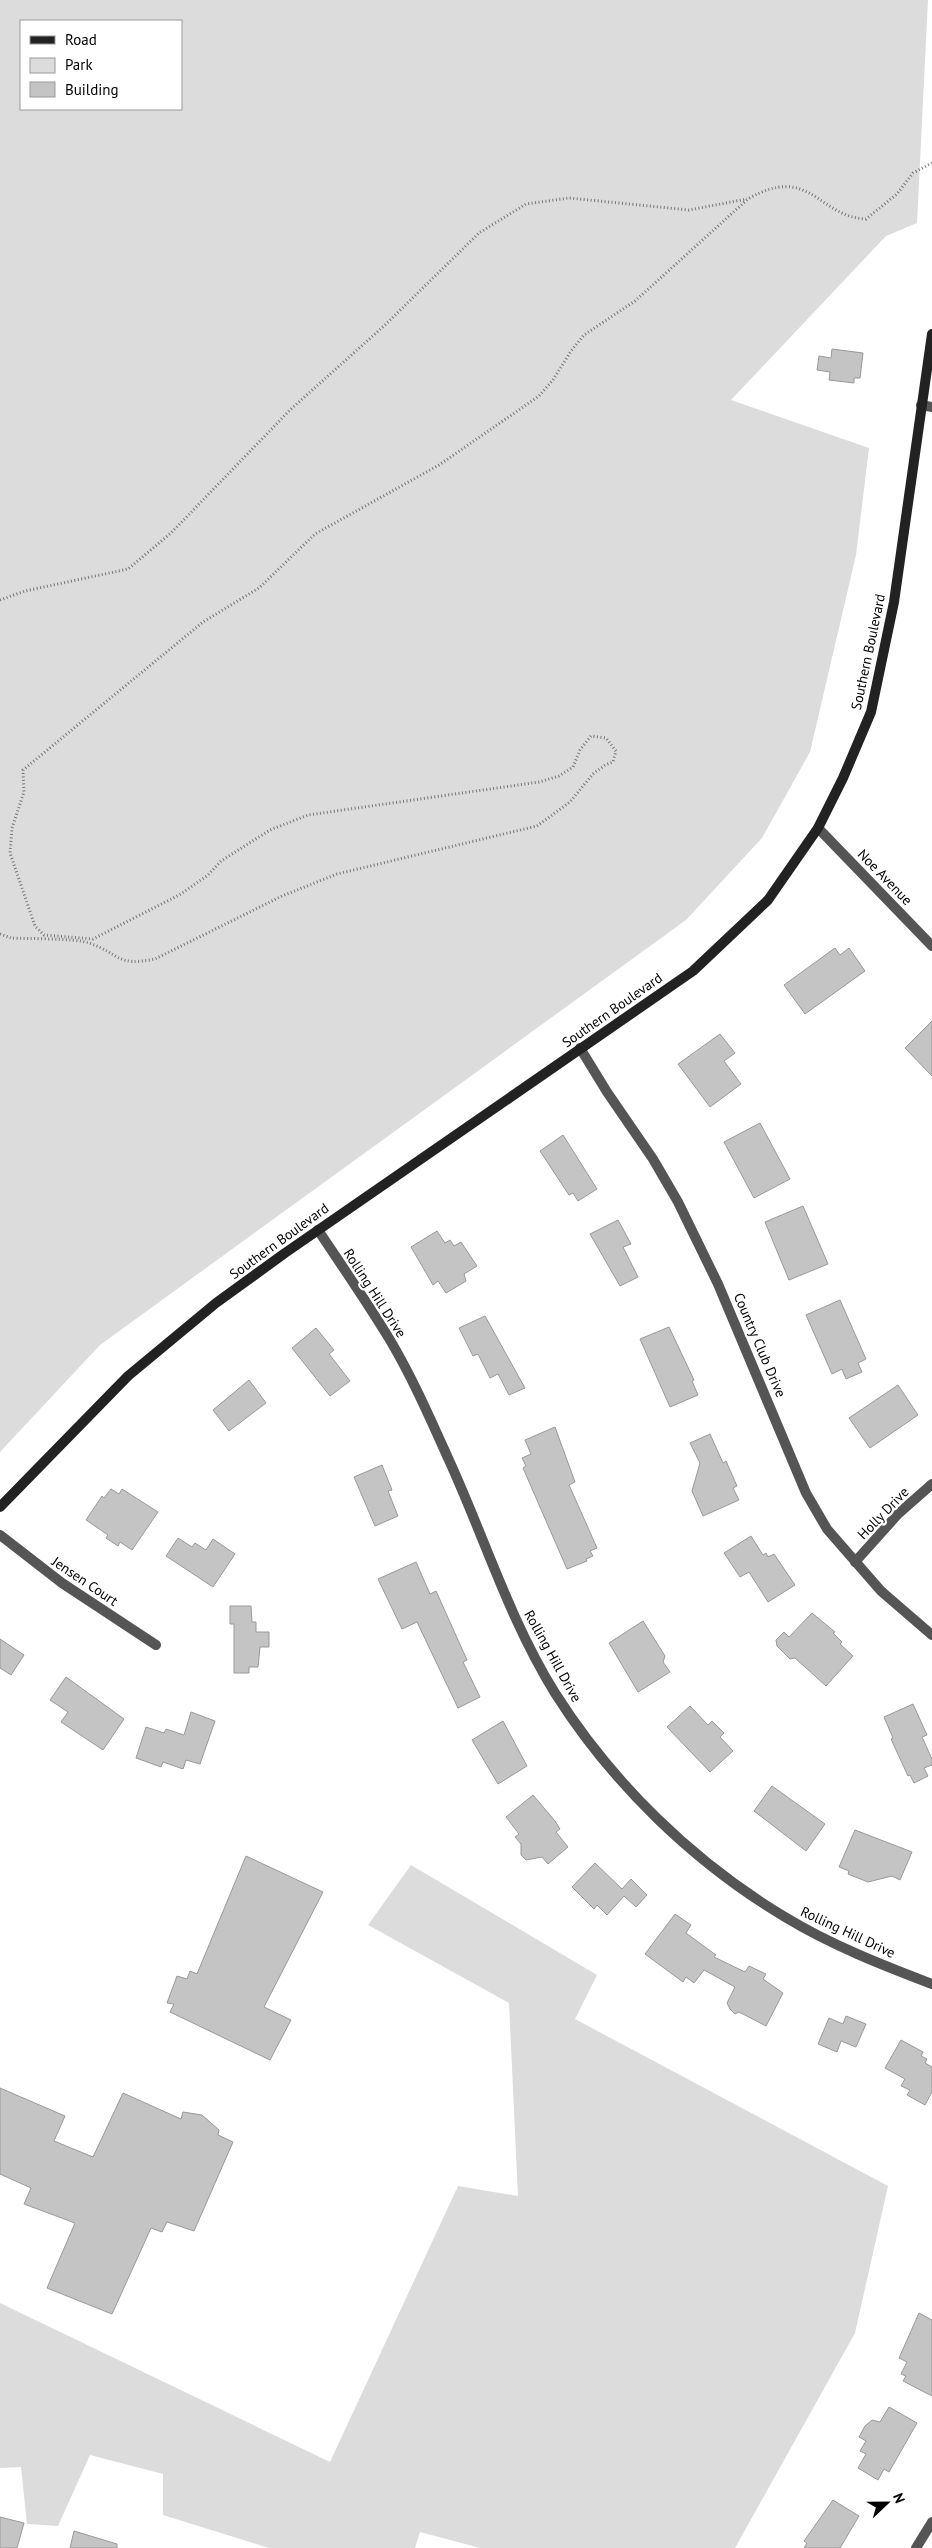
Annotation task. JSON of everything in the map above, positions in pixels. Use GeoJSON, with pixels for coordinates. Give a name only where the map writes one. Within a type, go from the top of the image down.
{"type":"FeatureCollection","features":[{"type":"Feature","properties":{"kind":"main road","name":"Southern Boulevard"},"geometry":{"type":"LineString","coordinates":[[0,1507],[65,1439],[163,1346],[216,1303],[318,1230],[693,971],[768,900],[818,828],[843,778],[871,712],[894,602],[932,334]]}},
{"type":"Feature","properties":{"kind":"street"},"geometry":{"type":"LineString","coordinates":[[921,405],[932,407]]}},
{"type":"Feature","properties":{"kind":"street","name":"Noe Avenue"},"geometry":{"type":"LineString","coordinates":[[818,828],[932,946]]}},
{"type":"Feature","properties":{"kind":"street","name":"Country Club Drive"},"geometry":{"type":"LineString","coordinates":[[580,1048],[607,1092],[653,1159],[678,1202],[718,1284],[806,1493],[827,1529],[881,1591],[932,1636]]}},
{"type":"Feature","properties":{"kind":"street","name":"Rolling Hill Drive"},"geometry":{"type":"LineString","coordinates":[[318,1230],[391,1342],[449,1458],[524,1635],[555,1693],[592,1745],[654,1815],[735,1885],[786,1918],[820,1936],[868,1959],[932,1984]]}},
{"type":"Feature","properties":{"kind":"street","name":"Holly Drive"},"geometry":{"type":"LineString","coordinates":[[855,1562],[898,1514],[932,1484]]}},
{"type":"Feature","properties":{"kind":"street","name":"Jensen Court"},"geometry":{"type":"LineString","coordinates":[[0,1535],[62,1583],[156,1646]]}},
{"type":"Feature","properties":{"kind":"street"},"geometry":{"type":"LineString","coordinates":[[916,2548],[932,2522]]}},
{"type":"Feature","properties":{"kind":"path"},"geometry":{"type":"LineString","coordinates":[[0,934],[11,938],[89,943],[125,962],[155,959],[282,896],[336,874],[537,826],[570,802],[594,774],[605,765],[613,762],[616,751],[606,738],[591,736],[580,750],[573,767],[559,776],[539,782],[308,815],[270,830],[221,862],[208,875],[181,894],[93,938],[44,935],[36,926],[10,854],[12,828],[24,792],[23,770],[203,622],[259,588],[278,573],[315,534],[439,465],[539,396],[553,380],[571,351],[584,335],[642,295],[748,199],[759,192],[790,186],[805,190],[848,216],[866,218],[897,194],[913,173],[932,163]]}},
{"type":"Feature","properties":{"kind":"path"},"geometry":{"type":"LineString","coordinates":[[0,600],[24,591],[128,569],[171,532],[290,410],[385,325],[479,232],[526,204],[569,198],[689,210],[748,199]]}},
{"type":"Feature","properties":{"kind":"green space"},"geometry":{"type":"Polygon","coordinates":[[[0,0],[928,0],[917,223],[886,236],[731,400],[869,448],[856,555],[810,752],[762,838],[686,920],[100,1345],[0,1452],[0,0]]]}},
{"type":"Feature","properties":{"kind":"green space"},"geometry":{"type":"Polygon","coordinates":[[[411,1865],[597,1975],[575,2019],[888,2186],[855,2333],[735,2548],[480,2548],[420,2532],[415,2548],[269,2548],[163,2515],[163,2474],[90,2455],[58,2526],[27,2524],[21,2467],[0,2468],[0,2303],[330,2462],[458,2186],[518,2196],[509,2003],[368,1925],[411,1865]]]}},
{"type":"Feature","properties":{"kind":"building"},"geometry":{"type":"Polygon","coordinates":[[[832,349],[863,353],[860,378],[854,378],[854,383],[829,380],[830,372],[817,370],[819,356],[831,358],[832,349]]]}},
{"type":"Feature","properties":{"kind":"building"},"geometry":{"type":"Polygon","coordinates":[[[835,948],[840,955],[849,948],[865,971],[805,1014],[784,985],[835,948]]]}},
{"type":"Feature","properties":{"kind":"building"},"geometry":{"type":"Polygon","coordinates":[[[932,1021],[932,1076],[905,1048],[932,1021]]]}},
{"type":"Feature","properties":{"kind":"building"},"geometry":{"type":"Polygon","coordinates":[[[720,1034],[735,1053],[724,1061],[741,1084],[710,1107],[678,1064],[720,1034]]]}},
{"type":"Feature","properties":{"kind":"building"},"geometry":{"type":"Polygon","coordinates":[[[760,1123],[790,1179],[754,1198],[724,1142],[760,1123]]]}},
{"type":"Feature","properties":{"kind":"building"},"geometry":{"type":"Polygon","coordinates":[[[563,1135],[597,1189],[578,1201],[573,1193],[569,1195],[540,1151],[563,1135]]]}},
{"type":"Feature","properties":{"kind":"building"},"geometry":{"type":"Polygon","coordinates":[[[803,1206],[828,1264],[789,1280],[765,1222],[803,1206]]]}},
{"type":"Feature","properties":{"kind":"building"},"geometry":{"type":"Polygon","coordinates":[[[618,1220],[631,1244],[623,1247],[638,1277],[620,1286],[590,1234],[618,1220]]]}},
{"type":"Feature","properties":{"kind":"building"},"geometry":{"type":"Polygon","coordinates":[[[437,1231],[445,1243],[450,1240],[454,1246],[461,1242],[477,1266],[464,1274],[466,1281],[446,1293],[438,1281],[433,1285],[411,1247],[437,1231]]]}},
{"type":"Feature","properties":{"kind":"building"},"geometry":{"type":"Polygon","coordinates":[[[840,1300],[866,1359],[858,1363],[862,1372],[846,1379],[842,1369],[832,1374],[806,1315],[840,1300]]]}},
{"type":"Feature","properties":{"kind":"building"},"geometry":{"type":"Polygon","coordinates":[[[485,1316],[525,1388],[509,1395],[498,1374],[490,1378],[478,1354],[473,1356],[459,1328],[485,1316]]]}},
{"type":"Feature","properties":{"kind":"building"},"geometry":{"type":"Polygon","coordinates":[[[669,1327],[694,1380],[692,1381],[698,1395],[670,1407],[640,1339],[669,1327]]]}},
{"type":"Feature","properties":{"kind":"building"},"geometry":{"type":"Polygon","coordinates":[[[316,1328],[334,1350],[329,1354],[350,1381],[330,1396],[292,1348],[316,1328]]]}},
{"type":"Feature","properties":{"kind":"building"},"geometry":{"type":"Polygon","coordinates":[[[249,1380],[266,1403],[229,1431],[213,1410],[249,1380]]]}},
{"type":"Feature","properties":{"kind":"building"},"geometry":{"type":"Polygon","coordinates":[[[898,1385],[918,1415],[870,1448],[849,1418],[898,1385]]]}},
{"type":"Feature","properties":{"kind":"building"},"geometry":{"type":"Polygon","coordinates":[[[555,1427],[575,1482],[569,1485],[597,1548],[590,1551],[593,1556],[586,1559],[587,1561],[567,1569],[523,1468],[526,1466],[522,1458],[531,1454],[525,1440],[555,1427]]]}},
{"type":"Feature","properties":{"kind":"building"},"geometry":{"type":"Polygon","coordinates":[[[710,1434],[723,1463],[726,1461],[737,1486],[733,1488],[739,1500],[703,1516],[692,1491],[700,1463],[690,1443],[710,1434]]]}},
{"type":"Feature","properties":{"kind":"building"},"geometry":{"type":"Polygon","coordinates":[[[382,1465],[392,1490],[388,1491],[398,1516],[375,1526],[354,1477],[382,1465]]]}},
{"type":"Feature","properties":{"kind":"building"},"geometry":{"type":"Polygon","coordinates":[[[111,1489],[119,1494],[122,1489],[158,1512],[132,1550],[120,1542],[118,1546],[106,1538],[108,1535],[86,1520],[102,1496],[104,1498],[111,1489]]]}},
{"type":"Feature","properties":{"kind":"building"},"geometry":{"type":"Polygon","coordinates":[[[751,1536],[763,1555],[766,1553],[768,1557],[774,1554],[795,1585],[768,1602],[749,1572],[740,1577],[724,1553],[751,1536]]]}},
{"type":"Feature","properties":{"kind":"building"},"geometry":{"type":"Polygon","coordinates":[[[178,1538],[192,1547],[195,1543],[206,1550],[213,1539],[235,1554],[213,1587],[166,1556],[178,1538]]]}},
{"type":"Feature","properties":{"kind":"building"},"geometry":{"type":"Polygon","coordinates":[[[416,1562],[430,1594],[436,1591],[467,1660],[463,1662],[480,1697],[458,1708],[417,1622],[402,1629],[378,1579],[416,1562]]]}},
{"type":"Feature","properties":{"kind":"building"},"geometry":{"type":"Polygon","coordinates":[[[230,1606],[251,1606],[252,1622],[256,1622],[256,1632],[269,1632],[269,1647],[260,1647],[258,1667],[249,1667],[249,1673],[234,1673],[234,1624],[230,1624],[230,1606]]]}},
{"type":"Feature","properties":{"kind":"building"},"geometry":{"type":"Polygon","coordinates":[[[812,1613],[835,1632],[833,1633],[842,1642],[840,1644],[853,1656],[826,1686],[795,1658],[790,1659],[777,1646],[776,1640],[784,1632],[789,1637],[812,1613]]]}},
{"type":"Feature","properties":{"kind":"building"},"geometry":{"type":"Polygon","coordinates":[[[643,1621],[665,1656],[663,1662],[670,1672],[638,1692],[609,1643],[643,1621]]]}},
{"type":"Feature","properties":{"kind":"building"},"geometry":{"type":"Polygon","coordinates":[[[0,1639],[24,1655],[11,1675],[0,1668],[0,1639]]]}},
{"type":"Feature","properties":{"kind":"building"},"geometry":{"type":"Polygon","coordinates":[[[66,1677],[124,1719],[103,1750],[61,1722],[68,1712],[50,1700],[66,1677]]]}},
{"type":"Feature","properties":{"kind":"building"},"geometry":{"type":"Polygon","coordinates":[[[913,1704],[927,1735],[922,1737],[932,1759],[932,1765],[924,1768],[928,1776],[914,1783],[910,1775],[908,1776],[891,1739],[893,1738],[884,1717],[913,1704]]]}},
{"type":"Feature","properties":{"kind":"building"},"geometry":{"type":"Polygon","coordinates":[[[690,1706],[708,1725],[712,1721],[724,1733],[720,1737],[733,1751],[710,1772],[667,1727],[690,1706]]]}},
{"type":"Feature","properties":{"kind":"building"},"geometry":{"type":"Polygon","coordinates":[[[191,1712],[215,1721],[200,1764],[186,1760],[183,1769],[163,1762],[161,1767],[136,1758],[146,1727],[164,1733],[166,1729],[184,1735],[191,1712]]]}},
{"type":"Feature","properties":{"kind":"building"},"geometry":{"type":"Polygon","coordinates":[[[503,1721],[527,1766],[498,1784],[472,1740],[503,1721]]]}},
{"type":"Feature","properties":{"kind":"building"},"geometry":{"type":"Polygon","coordinates":[[[772,1786],[825,1824],[806,1851],[754,1811],[772,1786]]]}},
{"type":"Feature","properties":{"kind":"building"},"geometry":{"type":"Polygon","coordinates":[[[533,1795],[555,1821],[560,1829],[556,1832],[568,1847],[548,1864],[542,1857],[526,1860],[521,1855],[521,1844],[515,1837],[519,1834],[506,1817],[533,1795]]]}},
{"type":"Feature","properties":{"kind":"building"},"geometry":{"type":"Polygon","coordinates":[[[855,1830],[912,1852],[900,1880],[892,1876],[868,1882],[848,1874],[849,1871],[839,1867],[855,1830]]]}},
{"type":"Feature","properties":{"kind":"building"},"geometry":{"type":"Polygon","coordinates":[[[246,1856],[323,1892],[264,2007],[291,2020],[270,2060],[170,2012],[174,2004],[167,2003],[177,1976],[187,1979],[190,1971],[197,1974],[246,1856]]]}},
{"type":"Feature","properties":{"kind":"building"},"geometry":{"type":"Polygon","coordinates":[[[595,1863],[622,1889],[631,1879],[647,1895],[636,1907],[624,1896],[607,1915],[597,1905],[594,1909],[572,1887],[595,1863]]]}},
{"type":"Feature","properties":{"kind":"building"},"geometry":{"type":"Polygon","coordinates":[[[675,1914],[691,1925],[686,1933],[716,1955],[714,1957],[745,1972],[749,1966],[766,1974],[763,1979],[783,1993],[766,2026],[739,2012],[735,2014],[730,2009],[727,2003],[735,1987],[704,1970],[694,1983],[686,1977],[683,1982],[645,1954],[675,1914]]]}},
{"type":"Feature","properties":{"kind":"building"},"geometry":{"type":"Polygon","coordinates":[[[846,2016],[866,2024],[856,2047],[841,2041],[837,2052],[818,2044],[829,2018],[843,2024],[846,2016]]]}},
{"type":"Feature","properties":{"kind":"building"},"geometry":{"type":"Polygon","coordinates":[[[901,2040],[923,2052],[921,2056],[927,2059],[925,2063],[932,2067],[932,2092],[925,2105],[907,2095],[910,2090],[901,2086],[905,2079],[885,2068],[901,2040]]]}},
{"type":"Feature","properties":{"kind":"building"},"geometry":{"type":"Polygon","coordinates":[[[0,2088],[65,2116],[54,2141],[93,2157],[123,2093],[181,2119],[183,2112],[202,2115],[219,2130],[218,2135],[233,2142],[194,2231],[167,2222],[162,2232],[151,2228],[112,2314],[47,2288],[75,2223],[24,2204],[31,2188],[0,2174],[0,2088]]]}},
{"type":"Feature","properties":{"kind":"building"},"geometry":{"type":"Polygon","coordinates":[[[919,2313],[932,2320],[932,2396],[903,2381],[906,2376],[901,2374],[907,2362],[899,2358],[919,2313]]]}},
{"type":"Feature","properties":{"kind":"building"},"geometry":{"type":"Polygon","coordinates":[[[889,2407],[917,2423],[889,2472],[884,2469],[878,2480],[858,2468],[866,2454],[860,2451],[866,2441],[859,2437],[865,2426],[872,2420],[880,2422],[889,2407]]]}},
{"type":"Feature","properties":{"kind":"building"},"geometry":{"type":"Polygon","coordinates":[[[833,2500],[859,2516],[840,2548],[804,2548],[807,2543],[804,2541],[833,2500]]]}},
{"type":"Feature","properties":{"kind":"building"},"geometry":{"type":"Polygon","coordinates":[[[0,2517],[24,2523],[17,2548],[0,2548],[0,2517]]]}},
{"type":"Feature","properties":{"kind":"building"},"geometry":{"type":"Polygon","coordinates":[[[74,2531],[117,2544],[117,2548],[70,2548],[74,2531]]]}}]}
